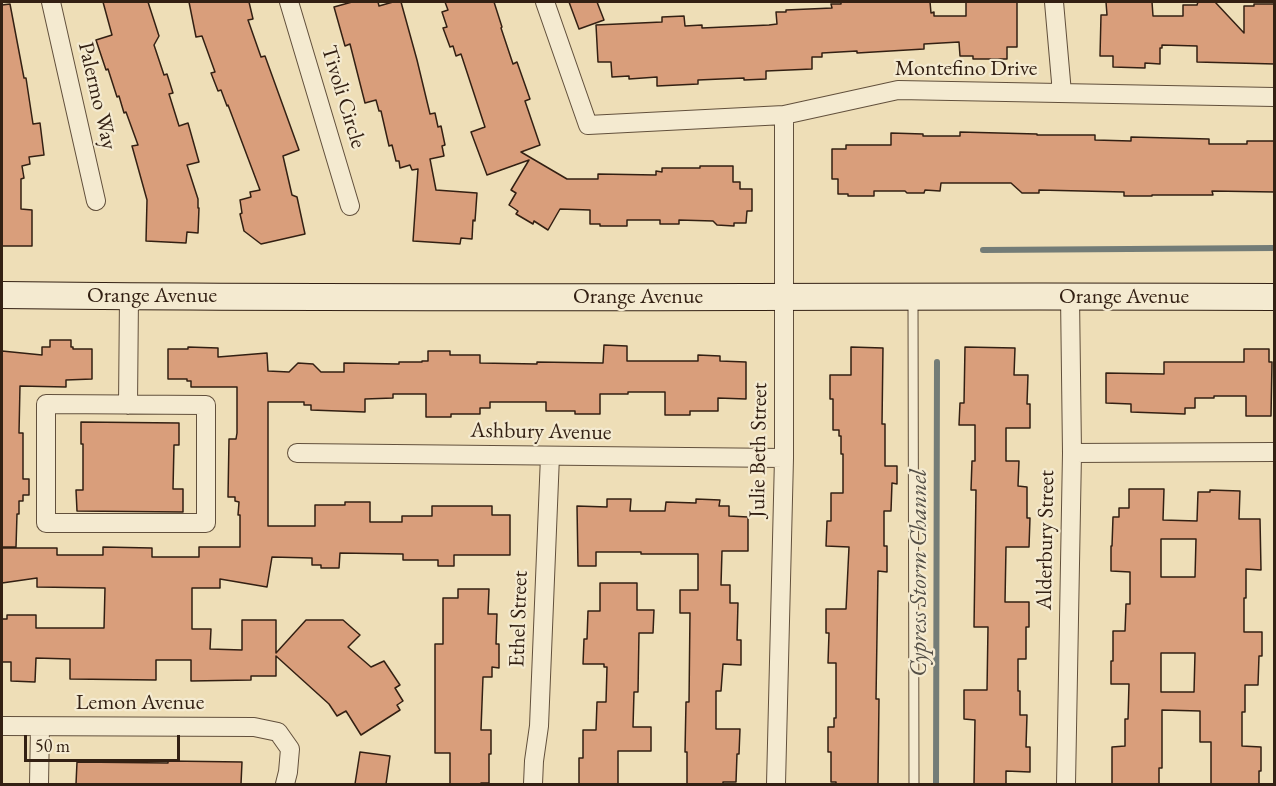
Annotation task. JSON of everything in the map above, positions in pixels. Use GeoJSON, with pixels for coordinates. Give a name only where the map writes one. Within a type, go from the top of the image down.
{"type":"FeatureCollection","features":[{"type":"Feature","properties":{"kind":"main road","name":"Orange Avenue"},"geometry":{"type":"LineString","coordinates":[[2,295],[1275,297]]}},
{"type":"Feature","properties":{"kind":"street","name":"Palermo Way"},"geometry":{"type":"LineString","coordinates":[[51,2],[96,201]]}},
{"type":"Feature","properties":{"kind":"street","name":"Tivoli Circle"},"geometry":{"type":"LineString","coordinates":[[290,2],[350,206]]}},
{"type":"Feature","properties":{"kind":"street","name":"Montefino Drive"},"geometry":{"type":"LineString","coordinates":[[545,2],[588,125],[784,115],[898,90],[1275,97]]}},
{"type":"Feature","properties":{"kind":"street"},"geometry":{"type":"LineString","coordinates":[[1054,2],[1062,93]]}},
{"type":"Feature","properties":{"kind":"street","name":"Julie Beth Street"},"geometry":{"type":"LineString","coordinates":[[776,784],[784,458],[784,115]]}},
{"type":"Feature","properties":{"kind":"street"},"geometry":{"type":"LineString","coordinates":[[128,405],[129,296]]}},
{"type":"Feature","properties":{"kind":"street","name":"Alderbury Street"},"geometry":{"type":"LineString","coordinates":[[1066,784],[1072,453],[1070,296]]}},
{"type":"Feature","properties":{"kind":"street"},"geometry":{"type":"LineString","coordinates":[[46,405],[128,405],[206,405],[206,523],[46,523],[46,405]]}},
{"type":"Feature","properties":{"kind":"street"},"geometry":{"type":"LineString","coordinates":[[1072,453],[1275,452]]}},
{"type":"Feature","properties":{"kind":"street","name":"Ashbury Avenue"},"geometry":{"type":"LineString","coordinates":[[297,453],[784,458]]}},
{"type":"Feature","properties":{"kind":"street","name":"Ethel Street"},"geometry":{"type":"LineString","coordinates":[[533,784],[539,726],[550,456]]}},
{"type":"Feature","properties":{"kind":"street","name":"Lemon Avenue"},"geometry":{"type":"LineString","coordinates":[[2,726],[254,728],[278,732],[290,748],[285,784]]}},
{"type":"Feature","properties":{"kind":"street"},"geometry":{"type":"LineString","coordinates":[[39,784],[40,727]]}},
{"type":"Feature","properties":{"kind":"lane"},"geometry":{"type":"LineString","coordinates":[[913,297],[914,784]]}},
{"type":"Feature","properties":{"kind":"building"},"geometry":{"type":"Polygon","coordinates":[[[103,2],[148,2],[159,36],[154,45],[173,93],[169,94],[179,126],[188,123],[199,162],[187,165],[199,208],[198,233],[187,232],[186,243],[146,241],[147,200],[132,146],[138,145],[119,96],[117,97],[108,69],[106,70],[96,40],[112,35],[103,2]]]}},
{"type":"Feature","properties":{"kind":"building"},"geometry":{"type":"Polygon","coordinates":[[[189,2],[249,2],[253,19],[248,20],[261,57],[265,56],[299,150],[283,156],[292,195],[297,197],[305,234],[261,244],[244,231],[240,200],[251,197],[250,192],[260,190],[228,105],[221,90],[218,91],[211,73],[215,72],[202,36],[196,37],[189,2]]]}},
{"type":"Feature","properties":{"kind":"building"},"geometry":{"type":"Polygon","coordinates":[[[352,2],[378,2],[379,6],[401,2],[430,114],[435,113],[438,127],[441,126],[445,145],[442,146],[444,156],[430,159],[436,190],[477,193],[472,239],[461,238],[460,244],[413,241],[418,169],[412,170],[410,165],[400,168],[392,145],[389,146],[381,111],[379,111],[376,100],[365,103],[350,44],[345,46],[334,7],[352,2]]]}},
{"type":"Feature","properties":{"kind":"building"},"geometry":{"type":"Polygon","coordinates":[[[445,2],[494,2],[513,64],[517,62],[530,99],[525,101],[540,145],[521,152],[567,179],[598,179],[598,174],[656,175],[656,171],[662,172],[662,168],[733,166],[733,182],[740,182],[740,189],[752,189],[752,211],[747,211],[746,223],[734,223],[734,226],[717,225],[713,221],[679,220],[679,224],[660,224],[660,220],[627,220],[627,226],[600,226],[600,224],[590,224],[590,210],[560,209],[548,230],[516,214],[518,211],[509,205],[516,193],[511,190],[529,160],[487,175],[471,132],[485,127],[461,54],[456,56],[443,28],[447,27],[442,12],[448,10],[445,2]]]}},
{"type":"Feature","properties":{"kind":"building"},"geometry":{"type":"Polygon","coordinates":[[[569,2],[597,2],[604,20],[579,29],[569,2]]]}},
{"type":"Feature","properties":{"kind":"building"},"geometry":{"type":"Polygon","coordinates":[[[841,2],[930,2],[931,13],[934,12],[934,16],[966,16],[966,2],[1017,2],[1017,47],[1007,47],[1007,59],[973,59],[973,56],[960,56],[959,42],[924,44],[924,49],[822,53],[822,57],[812,57],[812,69],[766,71],[766,79],[698,80],[698,84],[657,86],[657,77],[629,79],[629,76],[612,77],[611,62],[598,62],[596,25],[662,22],[662,17],[684,16],[685,26],[702,25],[702,28],[769,25],[777,24],[776,12],[832,8],[831,4],[841,4],[841,2]]]}},
{"type":"Feature","properties":{"kind":"building"},"geometry":{"type":"Polygon","coordinates":[[[1106,2],[1152,2],[1153,16],[1183,16],[1183,5],[1215,2],[1244,33],[1244,6],[1275,4],[1275,64],[1197,62],[1197,46],[1162,45],[1160,64],[1145,63],[1145,68],[1113,67],[1113,56],[1100,56],[1101,15],[1107,15],[1106,2]]]}},
{"type":"Feature","properties":{"kind":"building"},"geometry":{"type":"Polygon","coordinates":[[[10,4],[33,124],[40,123],[44,155],[29,157],[30,164],[22,166],[24,178],[21,179],[21,209],[32,210],[32,246],[2,246],[2,5],[10,4]]]}},
{"type":"Feature","properties":{"kind":"building"},"geometry":{"type":"Polygon","coordinates":[[[960,132],[1095,135],[1095,140],[1131,141],[1131,137],[1209,139],[1209,144],[1275,141],[1275,192],[1212,191],[1213,195],[1124,196],[1124,192],[1039,190],[1039,193],[1022,193],[1011,183],[941,183],[940,191],[925,190],[924,193],[874,191],[874,196],[838,194],[838,179],[832,179],[832,149],[846,149],[846,145],[891,145],[891,133],[960,136],[960,132]]]}},
{"type":"Feature","properties":{"kind":"building"},"geometry":{"type":"Polygon","coordinates":[[[50,340],[71,340],[73,349],[92,349],[92,379],[66,380],[66,387],[20,386],[19,433],[23,433],[23,479],[29,479],[29,495],[23,495],[23,501],[19,501],[16,547],[2,547],[2,351],[42,355],[42,347],[50,347],[50,340]]]}},
{"type":"Feature","properties":{"kind":"building"},"geometry":{"type":"Polygon","coordinates":[[[604,345],[627,346],[627,361],[698,361],[698,355],[720,356],[720,361],[746,362],[746,399],[718,398],[718,411],[690,411],[690,415],[665,415],[665,392],[628,392],[628,394],[600,394],[600,414],[546,411],[546,402],[490,402],[490,408],[480,408],[480,414],[451,414],[451,417],[426,417],[426,394],[393,394],[393,398],[365,399],[365,412],[311,410],[311,405],[304,405],[304,402],[268,402],[268,526],[315,526],[315,505],[345,505],[345,502],[370,502],[370,522],[402,522],[402,516],[432,516],[432,506],[492,506],[492,515],[510,515],[510,555],[454,555],[454,566],[438,566],[438,560],[403,560],[403,554],[340,553],[339,568],[321,568],[321,565],[312,565],[312,558],[272,557],[267,587],[220,579],[220,588],[192,588],[192,629],[211,629],[210,649],[242,650],[242,620],[276,620],[276,653],[306,620],[343,620],[360,635],[348,647],[371,667],[384,661],[400,685],[395,688],[403,701],[397,705],[400,710],[361,735],[346,711],[337,716],[329,704],[276,656],[276,676],[251,676],[251,680],[191,681],[191,660],[156,660],[156,680],[70,679],[70,659],[36,658],[35,682],[11,681],[11,662],[2,662],[2,619],[7,619],[7,615],[36,615],[36,628],[104,628],[105,588],[37,587],[37,578],[2,583],[2,548],[57,548],[57,555],[103,555],[103,547],[152,548],[152,557],[199,557],[199,547],[240,547],[239,502],[235,501],[235,497],[228,497],[229,439],[236,439],[237,433],[237,387],[191,387],[191,381],[187,379],[168,379],[168,349],[218,348],[218,357],[267,353],[268,371],[289,372],[298,363],[313,364],[321,372],[344,372],[344,363],[399,364],[399,362],[428,361],[428,351],[450,351],[450,355],[480,355],[480,363],[603,363],[604,345]]]}},
{"type":"Feature","properties":{"kind":"building"},"geometry":{"type":"Polygon","coordinates":[[[851,347],[883,348],[882,424],[885,424],[885,466],[897,466],[897,484],[892,483],[891,511],[884,511],[887,572],[878,571],[876,699],[879,699],[878,784],[831,782],[831,752],[828,752],[828,727],[834,727],[834,718],[836,718],[836,663],[828,663],[829,633],[826,633],[826,609],[846,609],[849,547],[826,546],[827,521],[831,521],[831,493],[843,493],[843,454],[841,454],[839,430],[833,430],[830,375],[851,375],[851,347]]]}},
{"type":"Feature","properties":{"kind":"building"},"geometry":{"type":"Polygon","coordinates":[[[965,347],[1015,348],[1014,375],[1028,375],[1027,404],[1030,404],[1030,428],[1006,428],[1006,461],[1019,461],[1018,486],[1027,487],[1027,518],[1030,518],[1029,547],[1006,547],[1005,602],[1029,602],[1026,659],[1018,659],[1018,691],[1020,691],[1020,715],[1027,715],[1026,747],[1030,747],[1030,772],[1006,771],[1006,784],[974,784],[975,720],[964,719],[964,690],[987,690],[988,627],[974,627],[976,490],[971,490],[972,461],[975,461],[975,425],[959,425],[960,403],[964,403],[965,347]]]}},
{"type":"Feature","properties":{"kind":"building"},"geometry":{"type":"Polygon","coordinates":[[[1244,349],[1269,349],[1269,362],[1272,362],[1271,416],[1246,416],[1246,396],[1195,398],[1195,408],[1185,408],[1185,414],[1131,412],[1131,404],[1106,403],[1106,373],[1164,374],[1164,362],[1244,362],[1244,349]]]}},
{"type":"Feature","properties":{"kind":"building"},"geometry":{"type":"Polygon","coordinates":[[[81,422],[179,423],[179,445],[174,445],[173,489],[183,489],[183,512],[77,511],[76,490],[83,490],[81,422]]]}},
{"type":"Feature","properties":{"kind":"building"},"geometry":{"type":"Polygon","coordinates":[[[1129,489],[1164,489],[1163,520],[1197,521],[1198,492],[1240,491],[1239,519],[1260,519],[1261,570],[1246,569],[1244,632],[1262,632],[1262,656],[1259,656],[1258,685],[1245,685],[1245,712],[1242,712],[1242,746],[1261,747],[1259,784],[1211,784],[1211,742],[1200,742],[1200,711],[1162,710],[1162,768],[1159,768],[1159,784],[1112,784],[1112,747],[1125,746],[1129,684],[1111,684],[1113,631],[1125,631],[1126,604],[1130,604],[1130,572],[1111,571],[1111,546],[1113,517],[1119,517],[1119,508],[1129,508],[1129,489]],[[1161,539],[1161,577],[1195,577],[1196,539],[1161,539]],[[1161,653],[1161,692],[1194,692],[1195,653],[1161,653]]]}},
{"type":"Feature","properties":{"kind":"building"},"geometry":{"type":"Polygon","coordinates":[[[607,499],[631,499],[630,511],[665,511],[666,502],[696,503],[696,499],[720,500],[719,506],[729,506],[729,516],[748,517],[748,551],[722,551],[721,585],[730,585],[730,603],[738,603],[737,640],[741,640],[741,665],[723,664],[721,691],[716,691],[716,729],[740,729],[736,782],[687,784],[687,752],[685,752],[686,702],[689,702],[690,613],[680,613],[680,590],[698,590],[698,554],[596,552],[596,566],[578,566],[577,506],[607,507],[607,499]]]}},
{"type":"Feature","properties":{"kind":"building"},"geometry":{"type":"Polygon","coordinates":[[[600,583],[637,583],[637,610],[654,610],[653,633],[639,633],[638,692],[634,692],[633,727],[651,727],[651,751],[618,751],[618,784],[579,784],[579,758],[583,758],[583,730],[596,730],[597,702],[606,702],[607,667],[604,667],[604,664],[583,664],[588,611],[600,611],[600,583]]]}},
{"type":"Feature","properties":{"kind":"building"},"geometry":{"type":"Polygon","coordinates":[[[458,589],[489,589],[488,614],[497,614],[496,644],[499,644],[499,668],[492,667],[492,677],[483,677],[481,730],[491,730],[489,783],[450,784],[450,753],[435,753],[435,644],[443,644],[443,598],[458,598],[458,589]]]}},
{"type":"Feature","properties":{"kind":"building"},"geometry":{"type":"Polygon","coordinates":[[[360,752],[390,756],[386,784],[355,784],[360,752]]]}},
{"type":"Feature","properties":{"kind":"building"},"geometry":{"type":"Polygon","coordinates":[[[168,761],[242,762],[241,784],[76,784],[77,762],[168,763],[168,761]]]}},
{"type":"Feature","properties":{"kind":"waterway","name":"Cypress Storm Channel"},"geometry":{"type":"LineString","coordinates":[[983,250],[1274,248]]}},
{"type":"Feature","properties":{"kind":"waterway","name":"Cypress Storm Channel"},"geometry":{"type":"LineString","coordinates":[[936,784],[937,362]]}}]}
